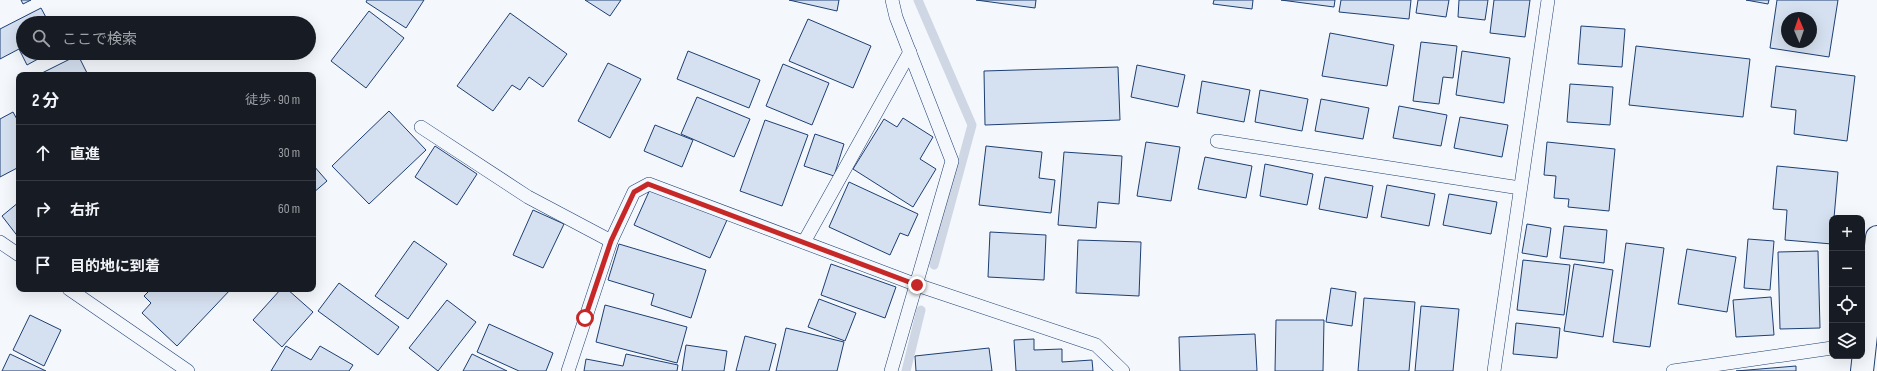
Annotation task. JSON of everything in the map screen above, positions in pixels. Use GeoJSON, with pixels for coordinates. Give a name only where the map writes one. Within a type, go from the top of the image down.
{"type":"FeatureCollection","features":[{"type":"Feature","properties":{"kind":"main road"},"geometry":{"type":"LineString","coordinates":[[1862,371],[1868,343],[1877,237]]}},
{"type":"Feature","properties":{"kind":"lane"},"geometry":{"type":"LineString","coordinates":[[891,371],[952,161],[896,17],[892,0]]}},
{"type":"Feature","properties":{"kind":"lane"},"geometry":{"type":"LineString","coordinates":[[1494,371],[1548,0]]}},
{"type":"Feature","properties":{"kind":"lane"},"geometry":{"type":"LineString","coordinates":[[804,242],[910,52]]}},
{"type":"Feature","properties":{"kind":"lane"},"geometry":{"type":"LineString","coordinates":[[421,127],[528,197],[611,241]]}},
{"type":"Feature","properties":{"kind":"lane"},"geometry":{"type":"LineString","coordinates":[[1217,141],[1520,188]]}},
{"type":"Feature","properties":{"kind":"lane"},"geometry":{"type":"LineString","coordinates":[[568,371],[611,241],[634,192],[648,184],[917,285],[1096,345],[1123,371]]}},
{"type":"Feature","properties":{"kind":"lane"},"geometry":{"type":"LineString","coordinates":[[0,242],[16,253]]}},
{"type":"Feature","properties":{"kind":"lane"},"geometry":{"type":"LineString","coordinates":[[73,292],[188,371]]}},
{"type":"Feature","properties":{"kind":"lane"},"geometry":{"type":"LineString","coordinates":[[1673,371],[1829,348]]}},
{"type":"Feature","properties":{"kind":"building"},"geometry":{"type":"Polygon","coordinates":[[[21,0],[31,0],[23,4],[21,0]]]}},
{"type":"Feature","properties":{"kind":"building"},"geometry":{"type":"Polygon","coordinates":[[[367,0],[424,0],[406,28],[366,2],[367,0]]]}},
{"type":"Feature","properties":{"kind":"building"},"geometry":{"type":"Polygon","coordinates":[[[585,0],[621,0],[610,16],[585,0]]]}},
{"type":"Feature","properties":{"kind":"building"},"geometry":{"type":"Polygon","coordinates":[[[789,0],[839,0],[837,11],[789,0]]]}},
{"type":"Feature","properties":{"kind":"building"},"geometry":{"type":"Polygon","coordinates":[[[976,0],[1036,0],[1035,8],[976,0]]]}},
{"type":"Feature","properties":{"kind":"building"},"geometry":{"type":"Polygon","coordinates":[[[1214,0],[1253,0],[1252,9],[1213,4],[1214,0]]]}},
{"type":"Feature","properties":{"kind":"building"},"geometry":{"type":"Polygon","coordinates":[[[1281,0],[1335,0],[1334,7],[1281,0]]]}},
{"type":"Feature","properties":{"kind":"building"},"geometry":{"type":"Polygon","coordinates":[[[1341,0],[1411,0],[1409,19],[1339,12],[1341,0]]]}},
{"type":"Feature","properties":{"kind":"building"},"geometry":{"type":"Polygon","coordinates":[[[1418,0],[1449,0],[1446,17],[1416,13],[1418,0]]]}},
{"type":"Feature","properties":{"kind":"building"},"geometry":{"type":"Polygon","coordinates":[[[1459,0],[1488,0],[1485,20],[1458,17],[1459,0]]]}},
{"type":"Feature","properties":{"kind":"building"},"geometry":{"type":"Polygon","coordinates":[[[1494,0],[1530,0],[1525,37],[1490,33],[1494,0]]]}},
{"type":"Feature","properties":{"kind":"building"},"geometry":{"type":"Polygon","coordinates":[[[1746,0],[1769,0],[1768,4],[1746,0]]]}},
{"type":"Feature","properties":{"kind":"building"},"geometry":{"type":"Polygon","coordinates":[[[1777,0],[1838,0],[1829,57],[1770,48],[1777,0]]]}},
{"type":"Feature","properties":{"kind":"building"},"geometry":{"type":"Polygon","coordinates":[[[41,8],[45,16],[25,16],[41,8]]]}},
{"type":"Feature","properties":{"kind":"building"},"geometry":{"type":"Polygon","coordinates":[[[369,11],[404,38],[366,88],[331,61],[369,11]]]}},
{"type":"Feature","properties":{"kind":"building"},"geometry":{"type":"Polygon","coordinates":[[[510,13],[567,54],[543,87],[529,77],[520,90],[512,85],[493,111],[457,86],[510,13]]]}},
{"type":"Feature","properties":{"kind":"building"},"geometry":{"type":"Polygon","coordinates":[[[808,19],[871,46],[853,88],[789,61],[808,19]]]}},
{"type":"Feature","properties":{"kind":"building"},"geometry":{"type":"Polygon","coordinates":[[[16,21],[16,51],[0,59],[0,29],[16,21]]]}},
{"type":"Feature","properties":{"kind":"building"},"geometry":{"type":"Polygon","coordinates":[[[1581,26],[1625,29],[1622,67],[1578,64],[1581,26]]]}},
{"type":"Feature","properties":{"kind":"building"},"geometry":{"type":"Polygon","coordinates":[[[1330,33],[1394,45],[1387,86],[1322,76],[1330,33]]]}},
{"type":"Feature","properties":{"kind":"building"},"geometry":{"type":"Polygon","coordinates":[[[1421,42],[1457,46],[1453,78],[1443,77],[1439,104],[1413,101],[1421,42]]]}},
{"type":"Feature","properties":{"kind":"building"},"geometry":{"type":"Polygon","coordinates":[[[1636,46],[1750,59],[1743,117],[1629,105],[1636,46]]]}},
{"type":"Feature","properties":{"kind":"building"},"geometry":{"type":"Polygon","coordinates":[[[688,51],[760,80],[749,108],[677,79],[688,51]]]}},
{"type":"Feature","properties":{"kind":"building"},"geometry":{"type":"Polygon","coordinates":[[[1462,51],[1510,58],[1504,103],[1456,95],[1462,51]]]}},
{"type":"Feature","properties":{"kind":"building"},"geometry":{"type":"Polygon","coordinates":[[[24,60],[36,60],[27,65],[24,60]]]}},
{"type":"Feature","properties":{"kind":"building"},"geometry":{"type":"Polygon","coordinates":[[[68,60],[80,60],[86,72],[44,72],[68,60]]]}},
{"type":"Feature","properties":{"kind":"building"},"geometry":{"type":"Polygon","coordinates":[[[608,63],[641,79],[610,138],[578,121],[608,63]]]}},
{"type":"Feature","properties":{"kind":"building"},"geometry":{"type":"Polygon","coordinates":[[[783,64],[829,83],[812,125],[766,106],[783,64]]]}},
{"type":"Feature","properties":{"kind":"building"},"geometry":{"type":"Polygon","coordinates":[[[1137,65],[1185,75],[1178,107],[1131,97],[1137,65]]]}},
{"type":"Feature","properties":{"kind":"building"},"geometry":{"type":"Polygon","coordinates":[[[1776,66],[1855,76],[1847,141],[1794,134],[1796,110],[1771,107],[1776,66]]]}},
{"type":"Feature","properties":{"kind":"building"},"geometry":{"type":"Polygon","coordinates":[[[1118,67],[1120,120],[985,125],[984,71],[1118,67]]]}},
{"type":"Feature","properties":{"kind":"building"},"geometry":{"type":"Polygon","coordinates":[[[1202,81],[1250,90],[1244,122],[1197,113],[1202,81]]]}},
{"type":"Feature","properties":{"kind":"building"},"geometry":{"type":"Polygon","coordinates":[[[1570,84],[1613,87],[1610,125],[1567,122],[1570,84]]]}},
{"type":"Feature","properties":{"kind":"building"},"geometry":{"type":"Polygon","coordinates":[[[1260,90],[1308,99],[1302,131],[1255,122],[1260,90]]]}},
{"type":"Feature","properties":{"kind":"building"},"geometry":{"type":"Polygon","coordinates":[[[697,97],[750,119],[734,157],[681,134],[697,97]]]}},
{"type":"Feature","properties":{"kind":"building"},"geometry":{"type":"Polygon","coordinates":[[[1321,99],[1369,108],[1363,139],[1315,131],[1321,99]]]}},
{"type":"Feature","properties":{"kind":"building"},"geometry":{"type":"Polygon","coordinates":[[[1399,106],[1447,115],[1441,146],[1393,138],[1399,106]]]}},
{"type":"Feature","properties":{"kind":"building"},"geometry":{"type":"Polygon","coordinates":[[[389,111],[426,150],[369,204],[332,166],[389,111]]]}},
{"type":"Feature","properties":{"kind":"building"},"geometry":{"type":"Polygon","coordinates":[[[13,112],[16,118],[16,169],[0,177],[0,119],[13,112]]]}},
{"type":"Feature","properties":{"kind":"building"},"geometry":{"type":"Polygon","coordinates":[[[1460,117],[1508,125],[1502,157],[1454,148],[1460,117]]]}},
{"type":"Feature","properties":{"kind":"building"},"geometry":{"type":"Polygon","coordinates":[[[903,118],[933,137],[920,159],[936,169],[913,207],[853,169],[884,119],[897,127],[903,118]]]}},
{"type":"Feature","properties":{"kind":"building"},"geometry":{"type":"Polygon","coordinates":[[[765,120],[808,135],[782,206],[740,191],[765,120]]]}},
{"type":"Feature","properties":{"kind":"building"},"geometry":{"type":"Polygon","coordinates":[[[655,125],[693,140],[682,167],[644,151],[655,125]]]}},
{"type":"Feature","properties":{"kind":"building"},"geometry":{"type":"Polygon","coordinates":[[[815,134],[844,144],[834,176],[804,166],[815,134]]]}},
{"type":"Feature","properties":{"kind":"building"},"geometry":{"type":"Polygon","coordinates":[[[1146,142],[1180,147],[1171,201],[1137,196],[1146,142]]]}},
{"type":"Feature","properties":{"kind":"building"},"geometry":{"type":"Polygon","coordinates":[[[1547,142],[1615,149],[1609,211],[1568,207],[1569,199],[1554,198],[1556,176],[1544,175],[1547,142]]]}},
{"type":"Feature","properties":{"kind":"building"},"geometry":{"type":"Polygon","coordinates":[[[435,146],[477,174],[457,205],[415,177],[435,146]]]}},
{"type":"Feature","properties":{"kind":"building"},"geometry":{"type":"Polygon","coordinates":[[[986,146],[1042,152],[1039,178],[1055,180],[1051,213],[979,205],[986,146]]]}},
{"type":"Feature","properties":{"kind":"building"},"geometry":{"type":"Polygon","coordinates":[[[1064,152],[1122,156],[1119,204],[1098,202],[1096,228],[1058,225],[1064,152]]]}},
{"type":"Feature","properties":{"kind":"building"},"geometry":{"type":"Polygon","coordinates":[[[1205,157],[1252,166],[1246,198],[1198,189],[1205,157]]]}},
{"type":"Feature","properties":{"kind":"building"},"geometry":{"type":"Polygon","coordinates":[[[1265,164],[1313,174],[1307,205],[1260,196],[1265,164]]]}},
{"type":"Feature","properties":{"kind":"building"},"geometry":{"type":"Polygon","coordinates":[[[1777,166],[1838,172],[1834,215],[1829,215],[1829,244],[1785,240],[1787,210],[1773,209],[1777,166]]]}},
{"type":"Feature","properties":{"kind":"building"},"geometry":{"type":"Polygon","coordinates":[[[316,168],[327,181],[316,190],[316,168]]]}},
{"type":"Feature","properties":{"kind":"building"},"geometry":{"type":"Polygon","coordinates":[[[1325,177],[1373,186],[1367,218],[1319,209],[1325,177]]]}},
{"type":"Feature","properties":{"kind":"building"},"geometry":{"type":"Polygon","coordinates":[[[849,182],[918,214],[908,236],[900,233],[890,255],[829,227],[849,182]]]}},
{"type":"Feature","properties":{"kind":"building"},"geometry":{"type":"Polygon","coordinates":[[[1387,185],[1435,194],[1429,226],[1381,217],[1387,185]]]}},
{"type":"Feature","properties":{"kind":"building"},"geometry":{"type":"Polygon","coordinates":[[[651,187],[727,220],[710,258],[634,225],[651,187]]]}},
{"type":"Feature","properties":{"kind":"building"},"geometry":{"type":"Polygon","coordinates":[[[1449,194],[1497,202],[1491,234],[1443,225],[1449,194]]]}},
{"type":"Feature","properties":{"kind":"building"},"geometry":{"type":"Polygon","coordinates":[[[16,204],[16,234],[2,216],[16,204]]]}},
{"type":"Feature","properties":{"kind":"building"},"geometry":{"type":"Polygon","coordinates":[[[533,210],[564,224],[543,268],[513,255],[533,210]]]}},
{"type":"Feature","properties":{"kind":"building"},"geometry":{"type":"Polygon","coordinates":[[[1527,224],[1551,228],[1547,257],[1522,253],[1527,224]]]}},
{"type":"Feature","properties":{"kind":"building"},"geometry":{"type":"Polygon","coordinates":[[[1564,226],[1607,230],[1604,263],[1560,258],[1564,226]]]}},
{"type":"Feature","properties":{"kind":"building"},"geometry":{"type":"Polygon","coordinates":[[[990,232],[1046,235],[1044,280],[988,277],[990,232]]]}},
{"type":"Feature","properties":{"kind":"building"},"geometry":{"type":"Polygon","coordinates":[[[1748,239],[1774,241],[1770,290],[1744,288],[1748,239]]]}},
{"type":"Feature","properties":{"kind":"building"},"geometry":{"type":"Polygon","coordinates":[[[1078,240],[1141,242],[1139,296],[1076,293],[1078,240]]]}},
{"type":"Feature","properties":{"kind":"building"},"geometry":{"type":"Polygon","coordinates":[[[414,241],[447,264],[408,319],[375,296],[414,241]]]}},
{"type":"Feature","properties":{"kind":"building"},"geometry":{"type":"Polygon","coordinates":[[[1626,243],[1664,248],[1650,347],[1613,342],[1626,243]]]}},
{"type":"Feature","properties":{"kind":"building"},"geometry":{"type":"Polygon","coordinates":[[[619,244],[706,270],[691,318],[651,305],[654,294],[608,280],[619,244]]]}},
{"type":"Feature","properties":{"kind":"building"},"geometry":{"type":"Polygon","coordinates":[[[1687,249],[1736,257],[1727,312],[1678,304],[1687,249]]]}},
{"type":"Feature","properties":{"kind":"building"},"geometry":{"type":"Polygon","coordinates":[[[1818,251],[1820,328],[1780,329],[1778,252],[1818,251]]]}},
{"type":"Feature","properties":{"kind":"building"},"geometry":{"type":"Polygon","coordinates":[[[1523,260],[1570,265],[1564,315],[1517,310],[1523,260]]]}},
{"type":"Feature","properties":{"kind":"building"},"geometry":{"type":"Polygon","coordinates":[[[831,264],[896,287],[885,318],[821,295],[831,264]]]}},
{"type":"Feature","properties":{"kind":"building"},"geometry":{"type":"Polygon","coordinates":[[[1574,264],[1613,270],[1603,337],[1564,331],[1574,264]]]}},
{"type":"Feature","properties":{"kind":"building"},"geometry":{"type":"Polygon","coordinates":[[[339,283],[399,327],[378,355],[318,311],[339,283]]]}},
{"type":"Feature","properties":{"kind":"building"},"geometry":{"type":"Polygon","coordinates":[[[1331,288],[1356,292],[1352,326],[1326,322],[1331,288]]]}},
{"type":"Feature","properties":{"kind":"building"},"geometry":{"type":"Polygon","coordinates":[[[148,292],[228,292],[177,346],[142,313],[151,303],[144,296],[148,292]]]}},
{"type":"Feature","properties":{"kind":"building"},"geometry":{"type":"Polygon","coordinates":[[[278,292],[290,292],[313,312],[282,347],[253,320],[278,292]]]}},
{"type":"Feature","properties":{"kind":"building"},"geometry":{"type":"Polygon","coordinates":[[[1771,297],[1774,335],[1736,337],[1733,300],[1771,297]]]}},
{"type":"Feature","properties":{"kind":"building"},"geometry":{"type":"Polygon","coordinates":[[[1364,298],[1415,302],[1409,371],[1358,371],[1364,298]]]}},
{"type":"Feature","properties":{"kind":"building"},"geometry":{"type":"Polygon","coordinates":[[[819,299],[856,313],[845,341],[808,327],[819,299]]]}},
{"type":"Feature","properties":{"kind":"building"},"geometry":{"type":"Polygon","coordinates":[[[447,300],[476,322],[438,371],[409,348],[447,300]]]}},
{"type":"Feature","properties":{"kind":"building"},"geometry":{"type":"Polygon","coordinates":[[[605,305],[687,327],[677,363],[596,342],[605,305]]]}},
{"type":"Feature","properties":{"kind":"building"},"geometry":{"type":"Polygon","coordinates":[[[1421,306],[1459,309],[1453,371],[1415,371],[1421,306]]]}},
{"type":"Feature","properties":{"kind":"building"},"geometry":{"type":"Polygon","coordinates":[[[30,315],[61,330],[44,366],[13,350],[30,315]]]}},
{"type":"Feature","properties":{"kind":"building"},"geometry":{"type":"Polygon","coordinates":[[[1276,320],[1324,320],[1323,371],[1275,371],[1276,320]]]}},
{"type":"Feature","properties":{"kind":"building"},"geometry":{"type":"Polygon","coordinates":[[[1516,323],[1560,328],[1557,358],[1513,354],[1516,323]]]}},
{"type":"Feature","properties":{"kind":"building"},"geometry":{"type":"Polygon","coordinates":[[[489,324],[553,353],[546,371],[519,371],[477,352],[489,324]]]}},
{"type":"Feature","properties":{"kind":"building"},"geometry":{"type":"Polygon","coordinates":[[[786,328],[844,342],[837,371],[776,371],[786,328]]]}},
{"type":"Feature","properties":{"kind":"building"},"geometry":{"type":"Polygon","coordinates":[[[1255,334],[1257,371],[1180,371],[1179,337],[1255,334]]]}},
{"type":"Feature","properties":{"kind":"building"},"geometry":{"type":"Polygon","coordinates":[[[745,336],[776,344],[769,371],[736,371],[745,336]]]}},
{"type":"Feature","properties":{"kind":"building"},"geometry":{"type":"Polygon","coordinates":[[[1034,339],[1034,350],[1062,349],[1062,362],[1092,360],[1093,371],[1016,371],[1014,340],[1034,339]]]}},
{"type":"Feature","properties":{"kind":"building"},"geometry":{"type":"Polygon","coordinates":[[[686,345],[727,351],[724,371],[682,371],[686,345]]]}},
{"type":"Feature","properties":{"kind":"building"},"geometry":{"type":"Polygon","coordinates":[[[286,346],[311,360],[320,346],[353,365],[349,371],[271,371],[286,346]]]}},
{"type":"Feature","properties":{"kind":"building"},"geometry":{"type":"Polygon","coordinates":[[[989,348],[992,371],[916,371],[915,356],[989,348]]]}},
{"type":"Feature","properties":{"kind":"building"},"geometry":{"type":"Polygon","coordinates":[[[10,354],[46,371],[2,371],[10,354]]]}},
{"type":"Feature","properties":{"kind":"building"},"geometry":{"type":"Polygon","coordinates":[[[472,354],[507,371],[463,371],[472,354]]]}},
{"type":"Feature","properties":{"kind":"building"},"geometry":{"type":"Polygon","coordinates":[[[626,354],[678,365],[677,371],[584,371],[586,359],[623,366],[626,354]]]}},
{"type":"Feature","properties":{"kind":"building"},"geometry":{"type":"Polygon","coordinates":[[[1796,366],[1796,371],[1736,371],[1796,366]]]}},
{"type":"Feature","properties":{"kind":"waterway"},"geometry":{"type":"LineString","coordinates":[[918,0],[972,125],[934,265]]}},
{"type":"Feature","properties":{"kind":"waterway"},"geometry":{"type":"LineString","coordinates":[[906,371],[921,310]]}},
{"type":"Feature","properties":{"kind":"route"},"geometry":{"type":"LineString","coordinates":[[585,318],[611,241],[634,192],[648,184],[917,285]]}}]}
